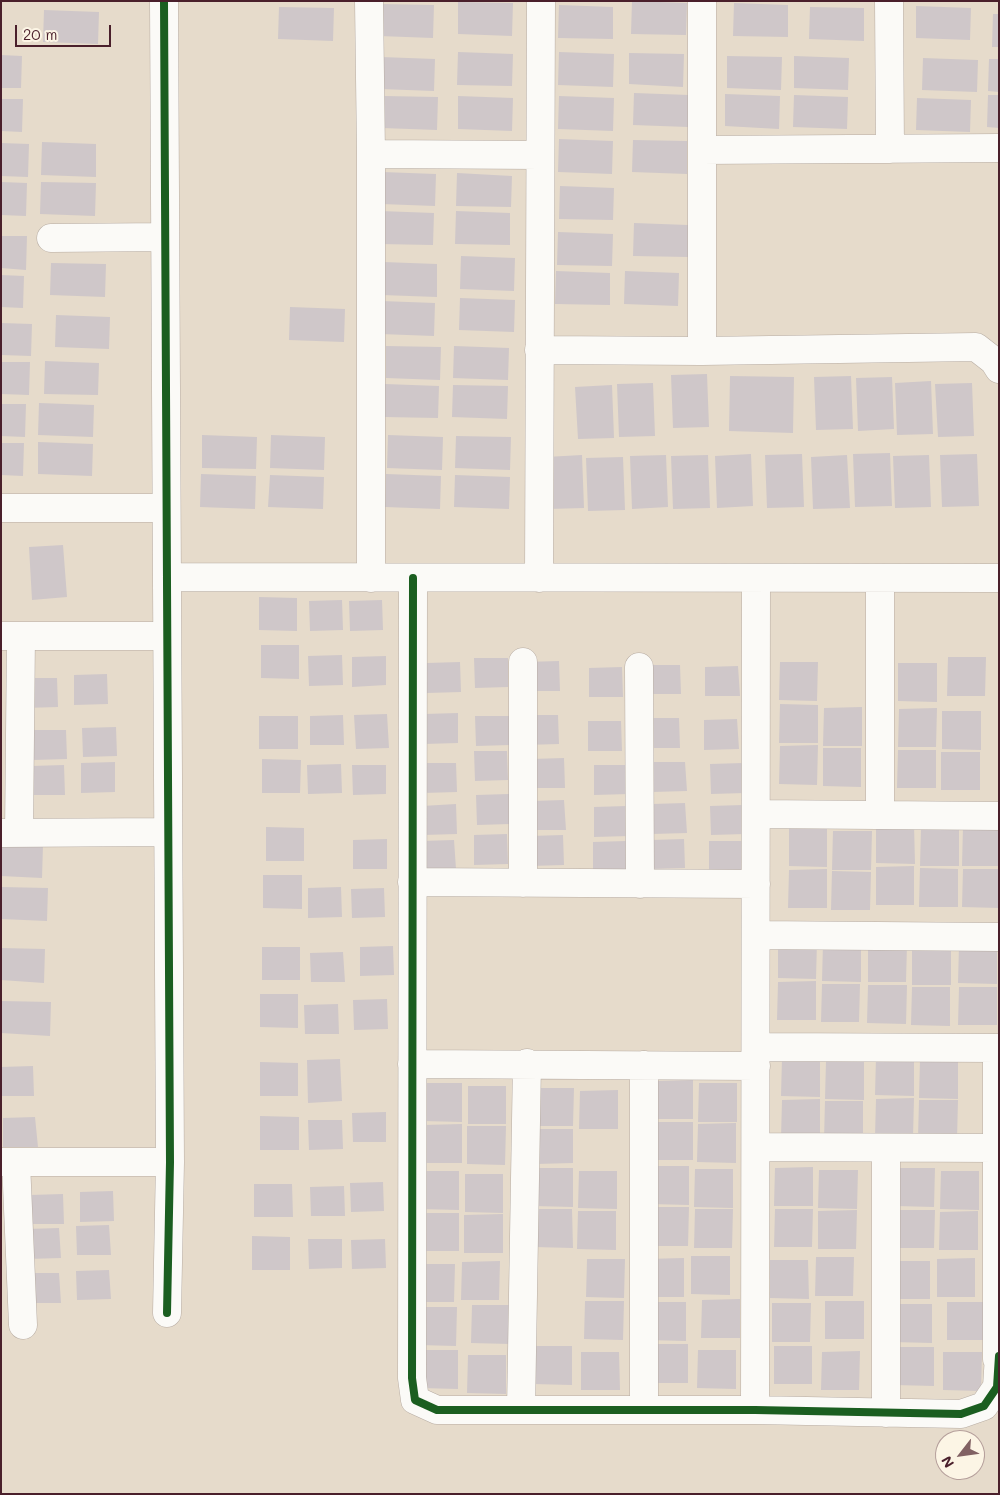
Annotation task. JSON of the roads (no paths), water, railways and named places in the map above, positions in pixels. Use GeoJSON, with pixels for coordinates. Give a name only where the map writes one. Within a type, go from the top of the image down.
{"type":"FeatureCollection","features":[{"type":"Feature","properties":{"kind":"street"},"geometry":{"type":"LineString","coordinates":[[164,1],[170,1162],[167,1313]]}},
{"type":"Feature","properties":{"kind":"street"},"geometry":{"type":"LineString","coordinates":[[370,1],[371,578]]}},
{"type":"Feature","properties":{"kind":"street"},"geometry":{"type":"LineString","coordinates":[[539,578],[541,1]]}},
{"type":"Feature","properties":{"kind":"street"},"geometry":{"type":"LineString","coordinates":[[702,1],[702,351]]}},
{"type":"Feature","properties":{"kind":"street"},"geometry":{"type":"LineString","coordinates":[[889,1],[890,149]]}},
{"type":"Feature","properties":{"kind":"street"},"geometry":{"type":"LineString","coordinates":[[702,150],[999,148]]}},
{"type":"Feature","properties":{"kind":"street"},"geometry":{"type":"LineString","coordinates":[[371,154],[540,155]]}},
{"type":"Feature","properties":{"kind":"street"},"geometry":{"type":"LineString","coordinates":[[51,238],[165,237]]}},
{"type":"Feature","properties":{"kind":"street"},"geometry":{"type":"LineString","coordinates":[[539,350],[702,351],[976,347],[994,361],[999,369]]}},
{"type":"Feature","properties":{"kind":"street"},"geometry":{"type":"LineString","coordinates":[[1,508],[166,508]]}},
{"type":"Feature","properties":{"kind":"street"},"geometry":{"type":"LineString","coordinates":[[167,578],[999,578]]}},
{"type":"Feature","properties":{"kind":"street"},"geometry":{"type":"LineString","coordinates":[[412,1064],[644,1065],[756,1056],[998,1048],[997,1387],[984,1406],[961,1414],[755,1410],[437,1410],[416,1400],[412,1378],[412,1064],[412,882],[413,578]]}},
{"type":"Feature","properties":{"kind":"street"},"geometry":{"type":"LineString","coordinates":[[755,1410],[756,578]]}},
{"type":"Feature","properties":{"kind":"street"},"geometry":{"type":"LineString","coordinates":[[880,578],[880,815]]}},
{"type":"Feature","properties":{"kind":"street"},"geometry":{"type":"LineString","coordinates":[[167,636],[11,636],[10,833],[168,832]]}},
{"type":"Feature","properties":{"kind":"street"},"geometry":{"type":"LineString","coordinates":[[523,662],[523,883]]}},
{"type":"Feature","properties":{"kind":"street"},"geometry":{"type":"LineString","coordinates":[[640,667],[640,884]]}},
{"type":"Feature","properties":{"kind":"street"},"geometry":{"type":"LineString","coordinates":[[756,814],[999,816]]}},
{"type":"Feature","properties":{"kind":"street"},"geometry":{"type":"LineString","coordinates":[[412,882],[756,884]]}},
{"type":"Feature","properties":{"kind":"street"},"geometry":{"type":"LineString","coordinates":[[756,936],[999,937]]}},
{"type":"Feature","properties":{"kind":"street"},"geometry":{"type":"LineString","coordinates":[[521,1410],[527,1063]]}},
{"type":"Feature","properties":{"kind":"street"},"geometry":{"type":"LineString","coordinates":[[644,1065],[644,1410]]}},
{"type":"Feature","properties":{"kind":"street"},"geometry":{"type":"LineString","coordinates":[[756,1147],[997,1148]]}},
{"type":"Feature","properties":{"kind":"street"},"geometry":{"type":"LineString","coordinates":[[886,1148],[886,1413]]}},
{"type":"Feature","properties":{"kind":"street"},"geometry":{"type":"LineString","coordinates":[[22,1325],[8,1162],[170,1162]]}}]}
